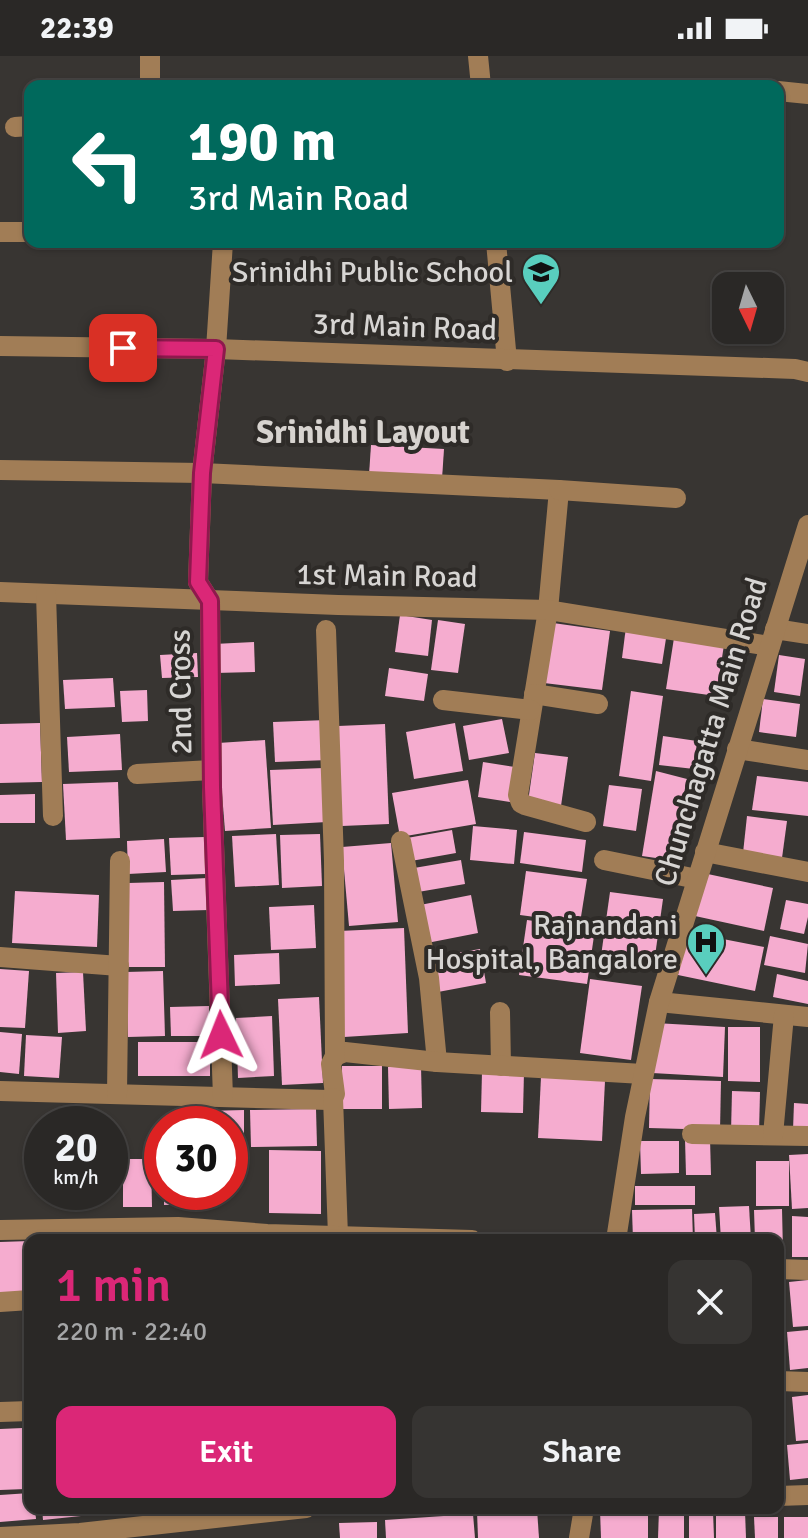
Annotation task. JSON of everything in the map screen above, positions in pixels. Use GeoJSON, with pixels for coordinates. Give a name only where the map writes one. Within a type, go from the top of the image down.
{"type":"FeatureCollection","features":[{"type":"Feature","properties":{"kind":"street"},"geometry":{"type":"LineString","coordinates":[[150,56],[150,80]]}},
{"type":"Feature","properties":{"kind":"street"},"geometry":{"type":"LineString","coordinates":[[478,56],[480,80]]}},
{"type":"Feature","properties":{"kind":"street"},"geometry":{"type":"LineString","coordinates":[[784,92],[808,94]]}},
{"type":"Feature","properties":{"kind":"street"},"geometry":{"type":"LineString","coordinates":[[0,232],[24,232]]}},
{"type":"Feature","properties":{"kind":"street","name":"2nd Cross"},"geometry":{"type":"LineString","coordinates":[[223,248],[216,349],[202,473],[198,582],[210,601],[212,770],[223,1097]]}},
{"type":"Feature","properties":{"kind":"street"},"geometry":{"type":"LineString","coordinates":[[497,248],[507,361]]}},
{"type":"Feature","properties":{"kind":"street","name":"3rd Main Road"},"geometry":{"type":"LineString","coordinates":[[0,346],[216,349],[795,369],[808,372]]}},
{"type":"Feature","properties":{"kind":"street"},"geometry":{"type":"LineString","coordinates":[[0,470],[202,473],[676,498]]}},
{"type":"Feature","properties":{"kind":"street"},"geometry":{"type":"LineString","coordinates":[[559,490],[548,610],[518,795],[521,803],[586,822]]}},
{"type":"Feature","properties":{"kind":"street","name":"Chunchagatta Main Road"},"geometry":{"type":"LineString","coordinates":[[617,1234],[643,1074],[659,1002],[808,525]]}},
{"type":"Feature","properties":{"kind":"street","name":"1st Main Road"},"geometry":{"type":"LineString","coordinates":[[0,592],[548,610],[772,637],[808,634]]}},
{"type":"Feature","properties":{"kind":"street"},"geometry":{"type":"LineString","coordinates":[[46,594],[53,816]]}},
{"type":"Feature","properties":{"kind":"street"},"geometry":{"type":"LineString","coordinates":[[326,630],[334,861],[335,1056],[331,1064],[335,1094],[338,1234]]}},
{"type":"Feature","properties":{"kind":"street"},"geometry":{"type":"LineString","coordinates":[[443,700],[598,704]]}},
{"type":"Feature","properties":{"kind":"street"},"geometry":{"type":"LineString","coordinates":[[737,749],[808,760]]}},
{"type":"Feature","properties":{"kind":"street"},"geometry":{"type":"LineString","coordinates":[[137,774],[212,770]]}},
{"type":"Feature","properties":{"kind":"street"},"geometry":{"type":"LineString","coordinates":[[401,841],[429,978],[437,1062]]}},
{"type":"Feature","properties":{"kind":"street"},"geometry":{"type":"LineString","coordinates":[[705,852],[808,872]]}},
{"type":"Feature","properties":{"kind":"street"},"geometry":{"type":"LineString","coordinates":[[604,860],[697,879]]}},
{"type":"Feature","properties":{"kind":"street"},"geometry":{"type":"LineString","coordinates":[[117,1094],[120,861]]}},
{"type":"Feature","properties":{"kind":"street"},"geometry":{"type":"LineString","coordinates":[[0,957],[119,966]]}},
{"type":"Feature","properties":{"kind":"street"},"geometry":{"type":"LineString","coordinates":[[659,1002],[808,1017]]}},
{"type":"Feature","properties":{"kind":"street"},"geometry":{"type":"LineString","coordinates":[[500,1012],[501,1066]]}},
{"type":"Feature","properties":{"kind":"street"},"geometry":{"type":"LineString","coordinates":[[773,1135],[784,1015]]}},
{"type":"Feature","properties":{"kind":"street"},"geometry":{"type":"LineString","coordinates":[[335,1056],[345,1052],[437,1062],[643,1074]]}},
{"type":"Feature","properties":{"kind":"street"},"geometry":{"type":"LineString","coordinates":[[0,1091],[333,1098]]}},
{"type":"Feature","properties":{"kind":"street"},"geometry":{"type":"LineString","coordinates":[[692,1134],[808,1136]]}},
{"type":"Feature","properties":{"kind":"street"},"geometry":{"type":"LineString","coordinates":[[0,1230],[178,1227],[240,1234]]}},
{"type":"Feature","properties":{"kind":"street"},"geometry":{"type":"LineString","coordinates":[[784,1269],[808,1270]]}},
{"type":"Feature","properties":{"kind":"street"},"geometry":{"type":"LineString","coordinates":[[0,1302],[24,1300]]}},
{"type":"Feature","properties":{"kind":"street"},"geometry":{"type":"LineString","coordinates":[[784,1381],[808,1382]]}},
{"type":"Feature","properties":{"kind":"street"},"geometry":{"type":"LineString","coordinates":[[0,1412],[24,1411]]}},
{"type":"Feature","properties":{"kind":"street"},"geometry":{"type":"LineString","coordinates":[[784,1496],[808,1495]]}},
{"type":"Feature","properties":{"kind":"street"},"geometry":{"type":"LineString","coordinates":[[0,1537],[80,1533],[252,1514]]}},
{"type":"Feature","properties":{"kind":"street"},"geometry":{"type":"LineString","coordinates":[[579,1538],[583,1514]]}},
{"type":"Feature","properties":{"kind":"building"},"geometry":{"type":"Polygon","coordinates":[[[371,445],[444,449],[442,479],[369,475],[371,445]]]}},
{"type":"Feature","properties":{"kind":"building"},"geometry":{"type":"Polygon","coordinates":[[[400,615],[432,620],[428,656],[395,652],[400,615]]]}},
{"type":"Feature","properties":{"kind":"building"},"geometry":{"type":"Polygon","coordinates":[[[438,620],[465,624],[458,673],[431,670],[438,620]]]}},
{"type":"Feature","properties":{"kind":"building"},"geometry":{"type":"Polygon","coordinates":[[[553,623],[610,631],[602,690],[544,683],[553,623]]]}},
{"type":"Feature","properties":{"kind":"building"},"geometry":{"type":"Polygon","coordinates":[[[626,627],[667,632],[662,664],[622,658],[626,627]]]}},
{"type":"Feature","properties":{"kind":"building"},"geometry":{"type":"Polygon","coordinates":[[[674,638],[724,645],[716,696],[666,689],[674,638]]]}},
{"type":"Feature","properties":{"kind":"building"},"geometry":{"type":"Polygon","coordinates":[[[254,642],[255,672],[215,673],[214,644],[254,642]]]}},
{"type":"Feature","properties":{"kind":"building"},"geometry":{"type":"Polygon","coordinates":[[[197,653],[198,677],[162,678],[160,655],[197,653]]]}},
{"type":"Feature","properties":{"kind":"building"},"geometry":{"type":"Polygon","coordinates":[[[779,655],[805,659],[800,696],[774,692],[779,655]]]}},
{"type":"Feature","properties":{"kind":"building"},"geometry":{"type":"Polygon","coordinates":[[[389,668],[428,674],[424,701],[385,696],[389,668]]]}},
{"type":"Feature","properties":{"kind":"building"},"geometry":{"type":"Polygon","coordinates":[[[113,678],[115,707],[65,709],[63,680],[113,678]]]}},
{"type":"Feature","properties":{"kind":"building"},"geometry":{"type":"Polygon","coordinates":[[[147,690],[148,721],[122,722],[120,691],[147,690]]]}},
{"type":"Feature","properties":{"kind":"building"},"geometry":{"type":"Polygon","coordinates":[[[631,691],[663,696],[651,781],[619,776],[631,691]]]}},
{"type":"Feature","properties":{"kind":"building"},"geometry":{"type":"Polygon","coordinates":[[[763,699],[800,704],[796,737],[759,732],[763,699]]]}},
{"type":"Feature","properties":{"kind":"building"},"geometry":{"type":"Polygon","coordinates":[[[502,719],[509,753],[469,760],[463,726],[502,719]]]}},
{"type":"Feature","properties":{"kind":"building"},"geometry":{"type":"Polygon","coordinates":[[[327,720],[329,760],[275,762],[273,722],[327,720]]]}},
{"type":"Feature","properties":{"kind":"building"},"geometry":{"type":"Polygon","coordinates":[[[40,723],[42,782],[0,783],[0,724],[40,723]]]}},
{"type":"Feature","properties":{"kind":"building"},"geometry":{"type":"Polygon","coordinates":[[[455,723],[463,771],[414,779],[406,732],[455,723]]]}},
{"type":"Feature","properties":{"kind":"building"},"geometry":{"type":"Polygon","coordinates":[[[385,724],[389,824],[342,826],[338,726],[385,724]]]}},
{"type":"Feature","properties":{"kind":"building"},"geometry":{"type":"Polygon","coordinates":[[[120,734],[122,770],[69,772],[67,737],[120,734]]]}},
{"type":"Feature","properties":{"kind":"building"},"geometry":{"type":"Polygon","coordinates":[[[663,736],[697,741],[694,769],[659,765],[663,736]]]}},
{"type":"Feature","properties":{"kind":"building"},"geometry":{"type":"Polygon","coordinates":[[[265,740],[271,828],[225,831],[218,743],[265,740]]]}},
{"type":"Feature","properties":{"kind":"building"},"geometry":{"type":"Polygon","coordinates":[[[535,753],[568,757],[561,806],[528,802],[535,753]]]}},
{"type":"Feature","properties":{"kind":"building"},"geometry":{"type":"Polygon","coordinates":[[[483,762],[515,767],[510,802],[478,797],[483,762]]]}},
{"type":"Feature","properties":{"kind":"building"},"geometry":{"type":"Polygon","coordinates":[[[324,768],[327,822],[273,825],[270,770],[324,768]]]}},
{"type":"Feature","properties":{"kind":"building"},"geometry":{"type":"Polygon","coordinates":[[[656,771],[687,779],[670,860],[642,856],[656,771]]]}},
{"type":"Feature","properties":{"kind":"building"},"geometry":{"type":"Polygon","coordinates":[[[757,776],[808,782],[808,816],[752,810],[757,776]]]}},
{"type":"Feature","properties":{"kind":"building"},"geometry":{"type":"Polygon","coordinates":[[[468,780],[476,824],[400,837],[392,793],[468,780]]]}},
{"type":"Feature","properties":{"kind":"building"},"geometry":{"type":"Polygon","coordinates":[[[118,782],[120,838],[66,840],[63,784],[118,782]]]}},
{"type":"Feature","properties":{"kind":"building"},"geometry":{"type":"Polygon","coordinates":[[[609,785],[642,789],[636,831],[603,826],[609,785]]]}},
{"type":"Feature","properties":{"kind":"building"},"geometry":{"type":"Polygon","coordinates":[[[35,794],[35,823],[0,823],[0,795],[35,794]]]}},
{"type":"Feature","properties":{"kind":"building"},"geometry":{"type":"Polygon","coordinates":[[[747,816],[787,821],[782,858],[743,853],[747,816]]]}},
{"type":"Feature","properties":{"kind":"building"},"geometry":{"type":"Polygon","coordinates":[[[473,826],[517,830],[514,864],[470,860],[473,826]]]}},
{"type":"Feature","properties":{"kind":"building"},"geometry":{"type":"Polygon","coordinates":[[[452,830],[456,853],[411,861],[407,838],[452,830]]]}},
{"type":"Feature","properties":{"kind":"building"},"geometry":{"type":"Polygon","coordinates":[[[524,832],[586,840],[582,872],[520,863],[524,832]]]}},
{"type":"Feature","properties":{"kind":"building"},"geometry":{"type":"Polygon","coordinates":[[[276,834],[279,885],[235,887],[232,836],[276,834]]]}},
{"type":"Feature","properties":{"kind":"building"},"geometry":{"type":"Polygon","coordinates":[[[320,834],[322,886],[282,888],[280,835],[320,834]]]}},
{"type":"Feature","properties":{"kind":"building"},"geometry":{"type":"Polygon","coordinates":[[[205,837],[206,874],[171,875],[169,838],[205,837]]]}},
{"type":"Feature","properties":{"kind":"building"},"geometry":{"type":"Polygon","coordinates":[[[164,839],[166,872],[128,874],[127,841],[164,839]]]}},
{"type":"Feature","properties":{"kind":"building"},"geometry":{"type":"Polygon","coordinates":[[[391,843],[398,922],[349,926],[342,847],[391,843]]]}},
{"type":"Feature","properties":{"kind":"building"},"geometry":{"type":"Polygon","coordinates":[[[461,860],[465,884],[418,892],[414,868],[461,860]]]}},
{"type":"Feature","properties":{"kind":"building"},"geometry":{"type":"Polygon","coordinates":[[[526,871],[587,879],[580,923],[520,915],[526,871]]]}},
{"type":"Feature","properties":{"kind":"building"},"geometry":{"type":"Polygon","coordinates":[[[703,873],[773,888],[764,931],[695,916],[703,873]]]}},
{"type":"Feature","properties":{"kind":"building"},"geometry":{"type":"Polygon","coordinates":[[[207,878],[209,910],[173,911],[171,880],[207,878]]]}},
{"type":"Feature","properties":{"kind":"building"},"geometry":{"type":"Polygon","coordinates":[[[164,882],[165,967],[128,967],[128,883],[164,882]]]}},
{"type":"Feature","properties":{"kind":"building"},"geometry":{"type":"Polygon","coordinates":[[[15,891],[99,895],[97,947],[12,943],[15,891]]]}},
{"type":"Feature","properties":{"kind":"building"},"geometry":{"type":"Polygon","coordinates":[[[610,892],[663,899],[654,963],[601,956],[610,892]]]}},
{"type":"Feature","properties":{"kind":"building"},"geometry":{"type":"Polygon","coordinates":[[[471,895],[478,933],[427,943],[420,905],[471,895]]]}},
{"type":"Feature","properties":{"kind":"building"},"geometry":{"type":"Polygon","coordinates":[[[786,900],[808,904],[804,934],[780,929],[786,900]]]}},
{"type":"Feature","properties":{"kind":"building"},"geometry":{"type":"Polygon","coordinates":[[[314,905],[316,948],[271,950],[269,907],[314,905]]]}},
{"type":"Feature","properties":{"kind":"building"},"geometry":{"type":"Polygon","coordinates":[[[527,920],[595,929],[587,984],[519,975],[527,920]]]}},
{"type":"Feature","properties":{"kind":"building"},"geometry":{"type":"Polygon","coordinates":[[[404,928],[408,1033],[344,1037],[339,931],[404,928]]]}},
{"type":"Feature","properties":{"kind":"building"},"geometry":{"type":"Polygon","coordinates":[[[687,932],[764,947],[755,991],[678,975],[687,932]]]}},
{"type":"Feature","properties":{"kind":"building"},"geometry":{"type":"Polygon","coordinates":[[[770,936],[808,944],[805,973],[764,965],[770,936]]]}},
{"type":"Feature","properties":{"kind":"building"},"geometry":{"type":"Polygon","coordinates":[[[480,949],[486,983],[438,992],[432,957],[480,949]]]}},
{"type":"Feature","properties":{"kind":"building"},"geometry":{"type":"Polygon","coordinates":[[[279,953],[280,984],[235,986],[234,955],[279,953]]]}},
{"type":"Feature","properties":{"kind":"building"},"geometry":{"type":"Polygon","coordinates":[[[0,969],[29,971],[25,1028],[0,1027],[0,969]]]}},
{"type":"Feature","properties":{"kind":"building"},"geometry":{"type":"Polygon","coordinates":[[[163,971],[165,1036],[128,1037],[126,972],[163,971]]]}},
{"type":"Feature","properties":{"kind":"building"},"geometry":{"type":"Polygon","coordinates":[[[83,972],[86,1031],[58,1033],[56,973],[83,972]]]}},
{"type":"Feature","properties":{"kind":"building"},"geometry":{"type":"Polygon","coordinates":[[[777,974],[808,981],[808,1004],[773,997],[777,974]]]}},
{"type":"Feature","properties":{"kind":"building"},"geometry":{"type":"Polygon","coordinates":[[[590,979],[642,986],[631,1060],[580,1053],[590,979]]]}},
{"type":"Feature","properties":{"kind":"building"},"geometry":{"type":"Polygon","coordinates":[[[319,997],[323,1083],[282,1085],[278,999],[319,997]]]}},
{"type":"Feature","properties":{"kind":"building"},"geometry":{"type":"Polygon","coordinates":[[[209,1006],[209,1036],[171,1036],[170,1007],[209,1006]]]}},
{"type":"Feature","properties":{"kind":"building"},"geometry":{"type":"Polygon","coordinates":[[[272,1016],[274,1076],[238,1078],[236,1018],[272,1016]]]}},
{"type":"Feature","properties":{"kind":"building"},"geometry":{"type":"Polygon","coordinates":[[[655,1023],[725,1027],[723,1077],[652,1073],[655,1023]]]}},
{"type":"Feature","properties":{"kind":"building"},"geometry":{"type":"Polygon","coordinates":[[[728,1027],[760,1027],[760,1082],[728,1081],[728,1027]]]}},
{"type":"Feature","properties":{"kind":"building"},"geometry":{"type":"Polygon","coordinates":[[[0,1032],[22,1034],[19,1074],[0,1072],[0,1032]]]}},
{"type":"Feature","properties":{"kind":"building"},"geometry":{"type":"Polygon","coordinates":[[[26,1035],[62,1037],[59,1078],[24,1076],[26,1035]]]}},
{"type":"Feature","properties":{"kind":"building"},"geometry":{"type":"Polygon","coordinates":[[[138,1042],[210,1042],[210,1076],[138,1076],[138,1042]]]}},
{"type":"Feature","properties":{"kind":"building"},"geometry":{"type":"Polygon","coordinates":[[[342,1066],[382,1066],[382,1109],[342,1109],[342,1066]]]}},
{"type":"Feature","properties":{"kind":"building"},"geometry":{"type":"Polygon","coordinates":[[[421,1066],[422,1108],[389,1109],[388,1067],[421,1066]]]}},
{"type":"Feature","properties":{"kind":"building"},"geometry":{"type":"Polygon","coordinates":[[[482,1072],[524,1072],[523,1113],[481,1112],[482,1072]]]}},
{"type":"Feature","properties":{"kind":"building"},"geometry":{"type":"Polygon","coordinates":[[[541,1077],[605,1081],[602,1141],[538,1138],[541,1077]]]}},
{"type":"Feature","properties":{"kind":"building"},"geometry":{"type":"Polygon","coordinates":[[[650,1079],[721,1081],[720,1130],[649,1128],[650,1079]]]}},
{"type":"Feature","properties":{"kind":"building"},"geometry":{"type":"Polygon","coordinates":[[[732,1091],[760,1092],[759,1133],[731,1132],[732,1091]]]}},
{"type":"Feature","properties":{"kind":"building"},"geometry":{"type":"Polygon","coordinates":[[[794,1103],[808,1104],[808,1131],[793,1130],[794,1103]]]}},
{"type":"Feature","properties":{"kind":"building"},"geometry":{"type":"Polygon","coordinates":[[[316,1109],[317,1146],[251,1147],[250,1110],[316,1109]]]}},
{"type":"Feature","properties":{"kind":"building"},"geometry":{"type":"Polygon","coordinates":[[[685,1139],[710,1139],[711,1175],[686,1175],[685,1139]]]}},
{"type":"Feature","properties":{"kind":"building"},"geometry":{"type":"Polygon","coordinates":[[[640,1141],[679,1141],[679,1173],[641,1174],[640,1141]]]}},
{"type":"Feature","properties":{"kind":"building"},"geometry":{"type":"Polygon","coordinates":[[[269,1150],[321,1151],[321,1214],[269,1213],[269,1150]]]}},
{"type":"Feature","properties":{"kind":"building"},"geometry":{"type":"Polygon","coordinates":[[[808,1154],[808,1208],[792,1209],[789,1155],[808,1154]]]}},
{"type":"Feature","properties":{"kind":"building"},"geometry":{"type":"Polygon","coordinates":[[[128,1159],[144,1159],[144,1207],[128,1207],[128,1159]]]}},
{"type":"Feature","properties":{"kind":"building"},"geometry":{"type":"Polygon","coordinates":[[[756,1161],[789,1161],[789,1206],[756,1206],[756,1161]]]}},
{"type":"Feature","properties":{"kind":"building"},"geometry":{"type":"Polygon","coordinates":[[[635,1186],[695,1186],[695,1205],[635,1205],[635,1186]]]}},
{"type":"Feature","properties":{"kind":"building"},"geometry":{"type":"Polygon","coordinates":[[[749,1206],[751,1234],[721,1234],[719,1207],[749,1206]]]}},
{"type":"Feature","properties":{"kind":"building"},"geometry":{"type":"Polygon","coordinates":[[[692,1209],[693,1234],[633,1234],[632,1210],[692,1209]]]}},
{"type":"Feature","properties":{"kind":"building"},"geometry":{"type":"Polygon","coordinates":[[[782,1209],[783,1234],[755,1234],[754,1210],[782,1209]]]}},
{"type":"Feature","properties":{"kind":"building"},"geometry":{"type":"Polygon","coordinates":[[[715,1213],[717,1234],[695,1234],[694,1214],[715,1213]]]}},
{"type":"Feature","properties":{"kind":"building"},"geometry":{"type":"Polygon","coordinates":[[[792,1216],[808,1217],[808,1257],[792,1257],[792,1216]]]}},
{"type":"Feature","properties":{"kind":"building"},"geometry":{"type":"Polygon","coordinates":[[[24,1241],[24,1292],[0,1293],[0,1242],[24,1241]]]}},
{"type":"Feature","properties":{"kind":"building"},"geometry":{"type":"Polygon","coordinates":[[[808,1280],[808,1326],[793,1327],[789,1282],[808,1280]]]}},
{"type":"Feature","properties":{"kind":"building"},"geometry":{"type":"Polygon","coordinates":[[[808,1330],[808,1368],[790,1370],[787,1332],[808,1330]]]}},
{"type":"Feature","properties":{"kind":"building"},"geometry":{"type":"Polygon","coordinates":[[[808,1395],[808,1440],[796,1441],[792,1397],[808,1395]]]}},
{"type":"Feature","properties":{"kind":"building"},"geometry":{"type":"Polygon","coordinates":[[[23,1428],[24,1489],[0,1490],[0,1429],[23,1428]]]}},
{"type":"Feature","properties":{"kind":"building"},"geometry":{"type":"Polygon","coordinates":[[[808,1443],[808,1478],[790,1480],[787,1445],[808,1443]]]}},
{"type":"Feature","properties":{"kind":"building"},"geometry":{"type":"Polygon","coordinates":[[[24,1493],[24,1514],[36,1514],[36,1519],[0,1522],[0,1495],[24,1493]]]}},
{"type":"Feature","properties":{"kind":"building"},"geometry":{"type":"Polygon","coordinates":[[[42,1514],[100,1514],[43,1520],[42,1514]]]}},
{"type":"Feature","properties":{"kind":"building"},"geometry":{"type":"Polygon","coordinates":[[[473,1514],[475,1538],[386,1538],[385,1520],[473,1514]]]}},
{"type":"Feature","properties":{"kind":"building"},"geometry":{"type":"Polygon","coordinates":[[[477,1514],[537,1514],[539,1538],[478,1538],[477,1514]]]}},
{"type":"Feature","properties":{"kind":"building"},"geometry":{"type":"Polygon","coordinates":[[[600,1514],[648,1514],[648,1538],[601,1538],[600,1514]]]}},
{"type":"Feature","properties":{"kind":"building"},"geometry":{"type":"Polygon","coordinates":[[[659,1514],[684,1514],[684,1538],[658,1538],[659,1514]]]}},
{"type":"Feature","properties":{"kind":"building"},"geometry":{"type":"Polygon","coordinates":[[[689,1514],[713,1514],[714,1538],[689,1538],[689,1514]]]}},
{"type":"Feature","properties":{"kind":"building"},"geometry":{"type":"Polygon","coordinates":[[[716,1514],[745,1514],[746,1538],[716,1538],[716,1514]]]}},
{"type":"Feature","properties":{"kind":"building"},"geometry":{"type":"Polygon","coordinates":[[[754,1517],[778,1517],[778,1538],[755,1538],[754,1517]]]}},
{"type":"Feature","properties":{"kind":"building"},"geometry":{"type":"Polygon","coordinates":[[[784,1517],[808,1517],[808,1538],[784,1538],[784,1517]]]}},
{"type":"Feature","properties":{"kind":"building"},"geometry":{"type":"Polygon","coordinates":[[[377,1522],[377,1538],[340,1538],[339,1523],[377,1522]]]}},
{"type":"Feature","properties":{"kind":"place","name":"Srinidhi Public School"},"geometry":{"type":"Point","coordinates":[541,306]}},
{"type":"Feature","properties":{"kind":"place","name":"Rajnandani Hospital, Bangalore"},"geometry":{"type":"Point","coordinates":[706,976]}},
{"type":"Feature","properties":{"kind":"district","name":"Srinidhi Layout"},"geometry":{"type":"Point","coordinates":[363,432]}},
{"type":"Feature","properties":{"kind":"route"},"geometry":{"type":"LineString","coordinates":[[123,348],[216,349],[202,473],[198,582],[210,601],[212,787],[221,1035]]}}]}
